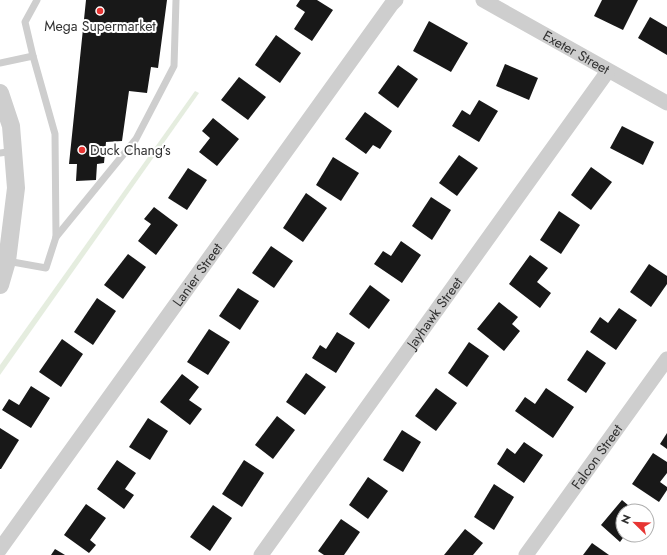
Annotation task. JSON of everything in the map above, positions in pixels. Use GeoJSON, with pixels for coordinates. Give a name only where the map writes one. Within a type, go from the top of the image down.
{"type":"FeatureCollection","features":[{"type":"Feature","properties":{"kind":"street","name":"Lanier Street"},"geometry":{"type":"LineString","coordinates":[[0,549],[381,18],[396,0]]}},
{"type":"Feature","properties":{"kind":"street","name":"Exeter Street"},"geometry":{"type":"LineString","coordinates":[[485,0],[667,103]]}},
{"type":"Feature","properties":{"kind":"street","name":"Jayhawk Street"},"geometry":{"type":"LineString","coordinates":[[261,555],[608,70]]}},
{"type":"Feature","properties":{"kind":"street"},"geometry":{"type":"LineString","coordinates":[[0,93],[11,126],[7,152],[16,188],[7,261],[0,285]]}},
{"type":"Feature","properties":{"kind":"street","name":"Falcon Street"},"geometry":{"type":"LineString","coordinates":[[526,555],[667,359]]}},
{"type":"Feature","properties":{"kind":"lane"},"geometry":{"type":"LineString","coordinates":[[7,261],[46,268],[56,236],[55,134],[24,22],[38,0]]}},
{"type":"Feature","properties":{"kind":"lane"},"geometry":{"type":"LineString","coordinates":[[56,236],[136,139],[174,66],[176,0]]}},
{"type":"Feature","properties":{"kind":"lane"},"geometry":{"type":"LineString","coordinates":[[0,63],[33,56]]}},
{"type":"Feature","properties":{"kind":"shaded area"},"geometry":{"type":"Polygon","coordinates":[[[195,91],[199,93],[0,375],[0,365],[195,91]]]}},
{"type":"Feature","properties":{"kind":"building"},"geometry":{"type":"Polygon","coordinates":[[[86,0],[167,0],[158,68],[151,67],[147,93],[129,91],[122,141],[106,142],[104,163],[97,164],[96,180],[76,181],[77,164],[69,164],[86,0]]]}},
{"type":"Feature","properties":{"kind":"building"},"geometry":{"type":"Polygon","coordinates":[[[300,0],[317,0],[333,10],[312,41],[294,29],[305,12],[296,6],[300,0]]]}},
{"type":"Feature","properties":{"kind":"building"},"geometry":{"type":"Polygon","coordinates":[[[602,0],[638,0],[623,30],[594,16],[602,0]]]}},
{"type":"Feature","properties":{"kind":"building"},"geometry":{"type":"Polygon","coordinates":[[[650,17],[667,27],[667,55],[638,38],[650,17]]]}},
{"type":"Feature","properties":{"kind":"building"},"geometry":{"type":"Polygon","coordinates":[[[429,21],[468,43],[451,72],[413,51],[429,21]]]}},
{"type":"Feature","properties":{"kind":"building"},"geometry":{"type":"Polygon","coordinates":[[[276,35],[301,53],[280,83],[255,65],[276,35]]]}},
{"type":"Feature","properties":{"kind":"building"},"geometry":{"type":"Polygon","coordinates":[[[505,64],[538,78],[529,100],[496,86],[505,64]]]}},
{"type":"Feature","properties":{"kind":"building"},"geometry":{"type":"Polygon","coordinates":[[[398,65],[418,79],[398,108],[378,93],[398,65]]]}},
{"type":"Feature","properties":{"kind":"building"},"geometry":{"type":"Polygon","coordinates":[[[239,77],[266,97],[248,120],[221,100],[239,77]]]}},
{"type":"Feature","properties":{"kind":"building"},"geometry":{"type":"Polygon","coordinates":[[[479,100],[498,111],[479,142],[452,126],[462,110],[470,115],[479,100]]]}},
{"type":"Feature","properties":{"kind":"building"},"geometry":{"type":"Polygon","coordinates":[[[365,112],[392,131],[380,149],[373,145],[366,154],[345,139],[365,112]]]}},
{"type":"Feature","properties":{"kind":"building"},"geometry":{"type":"Polygon","coordinates":[[[213,118],[239,139],[217,166],[199,152],[210,138],[202,131],[213,118]]]}},
{"type":"Feature","properties":{"kind":"building"},"geometry":{"type":"Polygon","coordinates":[[[622,126],[654,142],[643,165],[610,148],[622,126]]]}},
{"type":"Feature","properties":{"kind":"building"},"geometry":{"type":"Polygon","coordinates":[[[459,155],[478,168],[457,196],[439,183],[459,155]]]}},
{"type":"Feature","properties":{"kind":"building"},"geometry":{"type":"Polygon","coordinates":[[[333,157],[359,173],[341,201],[316,185],[333,157]]]}},
{"type":"Feature","properties":{"kind":"building"},"geometry":{"type":"Polygon","coordinates":[[[591,167],[612,182],[591,210],[571,195],[591,167]]]}},
{"type":"Feature","properties":{"kind":"building"},"geometry":{"type":"Polygon","coordinates":[[[188,168],[207,180],[187,210],[168,198],[188,168]]]}},
{"type":"Feature","properties":{"kind":"building"},"geometry":{"type":"Polygon","coordinates":[[[306,193],[327,208],[303,242],[283,228],[306,193]]]}},
{"type":"Feature","properties":{"kind":"building"},"geometry":{"type":"Polygon","coordinates":[[[431,197],[451,210],[432,240],[412,226],[431,197]]]}},
{"type":"Feature","properties":{"kind":"building"},"geometry":{"type":"Polygon","coordinates":[[[154,207],[178,225],[156,255],[138,241],[151,224],[144,219],[154,207]]]}},
{"type":"Feature","properties":{"kind":"building"},"geometry":{"type":"Polygon","coordinates":[[[559,211],[580,225],[561,254],[540,240],[559,211]]]}},
{"type":"Feature","properties":{"kind":"building"},"geometry":{"type":"Polygon","coordinates":[[[401,241],[421,255],[402,283],[374,264],[383,251],[391,256],[401,241]]]}},
{"type":"Feature","properties":{"kind":"building"},"geometry":{"type":"Polygon","coordinates":[[[271,246],[293,261],[274,288],[252,273],[271,246]]]}},
{"type":"Feature","properties":{"kind":"building"},"geometry":{"type":"Polygon","coordinates":[[[128,254],[146,267],[123,299],[104,285],[128,254]]]}},
{"type":"Feature","properties":{"kind":"building"},"geometry":{"type":"Polygon","coordinates":[[[530,255],[548,268],[537,282],[551,293],[540,308],[509,284],[530,255]]]}},
{"type":"Feature","properties":{"kind":"building"},"geometry":{"type":"Polygon","coordinates":[[[649,264],[667,276],[667,284],[651,307],[630,292],[649,264]]]}},
{"type":"Feature","properties":{"kind":"building"},"geometry":{"type":"Polygon","coordinates":[[[370,285],[390,300],[369,329],[349,314],[370,285]]]}},
{"type":"Feature","properties":{"kind":"building"},"geometry":{"type":"Polygon","coordinates":[[[238,288],[259,301],[240,330],[219,316],[238,288]]]}},
{"type":"Feature","properties":{"kind":"building"},"geometry":{"type":"Polygon","coordinates":[[[97,298],[116,311],[93,345],[74,332],[97,298]]]}},
{"type":"Feature","properties":{"kind":"building"},"geometry":{"type":"Polygon","coordinates":[[[499,302],[518,317],[512,324],[520,331],[504,351],[477,329],[499,302]]]}},
{"type":"Feature","properties":{"kind":"building"},"geometry":{"type":"Polygon","coordinates":[[[619,308],[637,320],[616,350],[590,332],[600,317],[608,323],[619,308]]]}},
{"type":"Feature","properties":{"kind":"building"},"geometry":{"type":"Polygon","coordinates":[[[209,329],[230,342],[208,375],[187,362],[209,329]]]}},
{"type":"Feature","properties":{"kind":"building"},"geometry":{"type":"Polygon","coordinates":[[[337,332],[355,343],[336,373],[312,358],[320,345],[326,349],[337,332]]]}},
{"type":"Feature","properties":{"kind":"building"},"geometry":{"type":"Polygon","coordinates":[[[62,339],[83,354],[61,387],[39,372],[62,339]]]}},
{"type":"Feature","properties":{"kind":"building"},"geometry":{"type":"Polygon","coordinates":[[[469,342],[489,356],[467,387],[448,373],[469,342]]]}},
{"type":"Feature","properties":{"kind":"building"},"geometry":{"type":"Polygon","coordinates":[[[587,350],[606,363],[586,393],[567,380],[587,350]]]}},
{"type":"Feature","properties":{"kind":"building"},"geometry":{"type":"Polygon","coordinates":[[[306,373],[326,387],[305,415],[286,402],[306,373]]]}},
{"type":"Feature","properties":{"kind":"building"},"geometry":{"type":"Polygon","coordinates":[[[182,374],[199,387],[189,400],[202,409],[190,425],[160,402],[182,374]]]}},
{"type":"Feature","properties":{"kind":"building"},"geometry":{"type":"Polygon","coordinates":[[[31,386],[50,398],[31,428],[2,410],[9,399],[19,405],[31,386]]]}},
{"type":"Feature","properties":{"kind":"building"},"geometry":{"type":"Polygon","coordinates":[[[436,388],[457,403],[436,431],[415,416],[436,388]]]}},
{"type":"Feature","properties":{"kind":"building"},"geometry":{"type":"Polygon","coordinates":[[[546,388],[574,407],[553,438],[515,411],[525,397],[535,404],[546,388]]]}},
{"type":"Feature","properties":{"kind":"building"},"geometry":{"type":"Polygon","coordinates":[[[277,416],[295,430],[273,459],[255,445],[277,416]]]}},
{"type":"Feature","properties":{"kind":"building"},"geometry":{"type":"Polygon","coordinates":[[[148,418],[168,431],[150,460],[129,447],[148,418]]]}},
{"type":"Feature","properties":{"kind":"building"},"geometry":{"type":"Polygon","coordinates":[[[0,428],[19,440],[1,469],[0,469],[0,428]]]}},
{"type":"Feature","properties":{"kind":"building"},"geometry":{"type":"Polygon","coordinates":[[[402,430],[421,442],[403,472],[383,460],[402,430]]]}},
{"type":"Feature","properties":{"kind":"building"},"geometry":{"type":"Polygon","coordinates":[[[667,433],[667,449],[660,444],[667,433]]]}},
{"type":"Feature","properties":{"kind":"building"},"geometry":{"type":"Polygon","coordinates":[[[524,442],[543,455],[524,483],[497,464],[507,448],[515,454],[524,442]]]}},
{"type":"Feature","properties":{"kind":"building"},"geometry":{"type":"Polygon","coordinates":[[[653,453],[667,462],[667,473],[660,482],[667,487],[667,490],[659,502],[632,484],[653,453]]]}},
{"type":"Feature","properties":{"kind":"building"},"geometry":{"type":"Polygon","coordinates":[[[117,460],[136,473],[125,489],[134,495],[124,509],[97,489],[117,460]]]}},
{"type":"Feature","properties":{"kind":"building"},"geometry":{"type":"Polygon","coordinates":[[[244,460],[264,473],[242,507],[222,494],[244,460]]]}},
{"type":"Feature","properties":{"kind":"building"},"geometry":{"type":"Polygon","coordinates":[[[368,477],[388,491],[368,519],[349,505],[368,477]]]}},
{"type":"Feature","properties":{"kind":"building"},"geometry":{"type":"Polygon","coordinates":[[[494,484],[514,497],[494,530],[474,517],[494,484]]]}},
{"type":"Feature","properties":{"kind":"building"},"geometry":{"type":"Polygon","coordinates":[[[86,504],[106,518],[90,540],[96,545],[89,553],[64,535],[86,504]]]}},
{"type":"Feature","properties":{"kind":"building"},"geometry":{"type":"Polygon","coordinates":[[[213,505],[232,518],[210,551],[190,537],[213,505]]]}},
{"type":"Feature","properties":{"kind":"building"},"geometry":{"type":"Polygon","coordinates":[[[615,508],[615,538],[601,525],[615,508]]]}},
{"type":"Feature","properties":{"kind":"building"},"geometry":{"type":"Polygon","coordinates":[[[341,519],[360,532],[344,555],[324,555],[318,551],[341,519]]]}},
{"type":"Feature","properties":{"kind":"building"},"geometry":{"type":"Polygon","coordinates":[[[465,529],[483,543],[473,555],[444,555],[465,529]]]}},
{"type":"Feature","properties":{"kind":"building"},"geometry":{"type":"Polygon","coordinates":[[[592,543],[609,555],[583,555],[592,543]]]}},
{"type":"Feature","properties":{"kind":"building"},"geometry":{"type":"Polygon","coordinates":[[[55,549],[65,555],[51,555],[55,549]]]}},
{"type":"Feature","properties":{"kind":"place","name":"Mega Supermarket"},"geometry":{"type":"Point","coordinates":[100,11]}},
{"type":"Feature","properties":{"kind":"place","name":"Duck Chang’s"},"geometry":{"type":"Point","coordinates":[82,150]}}]}
